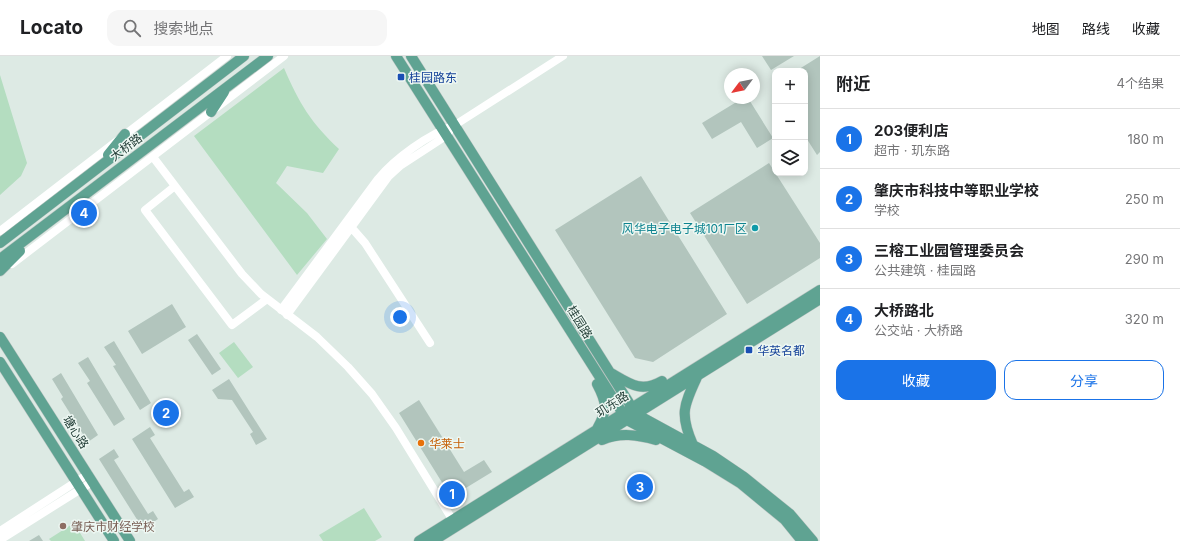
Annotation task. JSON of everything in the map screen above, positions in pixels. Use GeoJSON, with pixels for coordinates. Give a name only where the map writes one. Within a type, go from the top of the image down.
{"type":"FeatureCollection","features":[{"type":"Feature","properties":{"kind":"main road","name":"大桥路"},"geometry":{"type":"LineString","coordinates":[[0,243],[244,56]]}},
{"type":"Feature","properties":{"kind":"main road","name":"大桥路"},"geometry":{"type":"LineString","coordinates":[[0,259],[268,56]]}},
{"type":"Feature","properties":{"kind":"main road","name":"桂园路"},"geometry":{"type":"LineString","coordinates":[[396,56],[588,360],[629,413],[672,444],[707,463],[746,488],[785,520],[802,541]]}},
{"type":"Feature","properties":{"kind":"main road","name":"桂园路"},"geometry":{"type":"LineString","coordinates":[[411,56],[609,372],[629,413]]}},
{"type":"Feature","properties":{"kind":"main road"},"geometry":{"type":"LineString","coordinates":[[211,112],[228,86]]}},
{"type":"Feature","properties":{"kind":"main road"},"geometry":{"type":"LineString","coordinates":[[99,167],[125,134]]}},
{"type":"Feature","properties":{"kind":"main road"},"geometry":{"type":"LineString","coordinates":[[0,272],[44,226]]}},
{"type":"Feature","properties":{"kind":"main road","name":"玑东路"},"geometry":{"type":"LineString","coordinates":[[694,373],[820,290]]}},
{"type":"Feature","properties":{"kind":"main road","name":"玑东路"},"geometry":{"type":"LineString","coordinates":[[433,541],[455,523],[596,430],[629,413],[820,299]]}},
{"type":"Feature","properties":{"kind":"main road","name":"塘心路"},"geometry":{"type":"LineString","coordinates":[[0,337],[130,541]]}},
{"type":"Feature","properties":{"kind":"main road"},"geometry":{"type":"LineString","coordinates":[[588,360],[603,396],[606,410],[596,430]]}},
{"type":"Feature","properties":{"kind":"main road"},"geometry":{"type":"LineString","coordinates":[[0,362],[114,541]]}},
{"type":"Feature","properties":{"kind":"main road"},"geometry":{"type":"LineString","coordinates":[[609,372],[639,387],[651,387],[673,376],[694,373],[685,402],[684,413],[685,423],[693,445]]}},
{"type":"Feature","properties":{"kind":"main road"},"geometry":{"type":"LineString","coordinates":[[629,413],[693,445],[719,460],[771,497],[790,514],[813,541]]}},
{"type":"Feature","properties":{"kind":"main road","name":"玑东路"},"geometry":{"type":"LineString","coordinates":[[419,541],[455,523],[587,445],[629,413]]}},
{"type":"Feature","properties":{"kind":"main road"},"geometry":{"type":"LineString","coordinates":[[587,445],[596,443],[611,436],[629,435],[672,444]]}},
{"type":"Feature","properties":{"kind":"street"},"geometry":{"type":"LineString","coordinates":[[0,230],[227,56]]}},
{"type":"Feature","properties":{"kind":"street"},"geometry":{"type":"LineString","coordinates":[[0,272],[284,56]]}},
{"type":"Feature","properties":{"kind":"street"},"geometry":{"type":"LineString","coordinates":[[284,313],[394,171],[454,125],[563,56]]}},
{"type":"Feature","properties":{"kind":"street"},"geometry":{"type":"LineString","coordinates":[[284,313],[382,173],[396,161],[444,133]]}},
{"type":"Feature","properties":{"kind":"street"},"geometry":{"type":"LineString","coordinates":[[153,157],[242,274],[267,299],[317,337],[348,367],[372,394],[396,428],[455,523]]}},
{"type":"Feature","properties":{"kind":"street"},"geometry":{"type":"LineString","coordinates":[[175,186],[145,210],[232,325],[267,299]]}},
{"type":"Feature","properties":{"kind":"street"},"geometry":{"type":"LineString","coordinates":[[351,227],[365,243],[430,343]]}},
{"type":"Feature","properties":{"kind":"street"},"geometry":{"type":"LineString","coordinates":[[0,540],[90,478]]}},
{"type":"Feature","properties":{"kind":"street"},"geometry":{"type":"LineString","coordinates":[[0,530],[79,485]]}},
{"type":"Feature","properties":{"kind":"green space"},"geometry":{"type":"Polygon","coordinates":[[[284,68],[295,92],[313,121],[339,149],[323,173],[287,166],[276,183],[307,213],[327,239],[297,275],[194,136],[284,68]]]}},
{"type":"Feature","properties":{"kind":"green space"},"geometry":{"type":"Polygon","coordinates":[[[0,75],[27,163],[21,176],[0,195],[0,75]]]}},
{"type":"Feature","properties":{"kind":"green space"},"geometry":{"type":"Polygon","coordinates":[[[234,342],[253,367],[238,378],[219,353],[234,342]]]}},
{"type":"Feature","properties":{"kind":"green space"},"geometry":{"type":"Polygon","coordinates":[[[364,508],[382,537],[375,541],[323,541],[319,535],[364,508]]]}},
{"type":"Feature","properties":{"kind":"green space"},"geometry":{"type":"Polygon","coordinates":[[[74,523],[85,541],[51,541],[49,539],[74,523]]]}},
{"type":"Feature","properties":{"kind":"building"},"geometry":{"type":"Polygon","coordinates":[[[762,56],[794,56],[772,68],[771,70],[762,56]]]}},
{"type":"Feature","properties":{"kind":"building"},"geometry":{"type":"Polygon","coordinates":[[[820,56],[820,152],[817,155],[808,141],[808,68],[801,68],[820,56]]]}},
{"type":"Feature","properties":{"kind":"building"},"geometry":{"type":"Polygon","coordinates":[[[733,104],[752,104],[772,139],[757,148],[741,122],[712,139],[702,123],[733,104]]]}},
{"type":"Feature","properties":{"kind":"building","name":"风华电子电子城101厂区"},"geometry":{"type":"Polygon","coordinates":[[[769,163],[772,168],[772,176],[777,176],[820,243],[820,258],[747,304],[690,213],[769,163]]]}},
{"type":"Feature","properties":{"kind":"building"},"geometry":{"type":"Polygon","coordinates":[[[641,176],[727,314],[653,362],[635,358],[555,230],[641,176]]]}},
{"type":"Feature","properties":{"kind":"building"},"geometry":{"type":"Polygon","coordinates":[[[172,304],[186,327],[142,354],[128,331],[172,304]]]}},
{"type":"Feature","properties":{"kind":"building"},"geometry":{"type":"Polygon","coordinates":[[[197,334],[221,369],[212,375],[188,340],[197,334]]]}},
{"type":"Feature","properties":{"kind":"building"},"geometry":{"type":"Polygon","coordinates":[[[114,341],[151,403],[140,410],[113,366],[116,365],[104,347],[114,341]]]}},
{"type":"Feature","properties":{"kind":"building"},"geometry":{"type":"Polygon","coordinates":[[[88,357],[125,419],[114,426],[87,383],[90,381],[78,363],[88,357]]]}},
{"type":"Feature","properties":{"kind":"building"},"geometry":{"type":"Polygon","coordinates":[[[61,373],[98,435],[88,442],[61,399],[63,397],[52,379],[61,373]]]}},
{"type":"Feature","properties":{"kind":"building"},"geometry":{"type":"Polygon","coordinates":[[[229,379],[267,439],[256,445],[250,434],[253,432],[232,400],[218,399],[212,390],[229,379]]]}},
{"type":"Feature","properties":{"kind":"building"},"geometry":{"type":"Polygon","coordinates":[[[419,400],[464,472],[484,460],[492,472],[451,497],[399,413],[419,400]]]}},
{"type":"Feature","properties":{"kind":"building"},"geometry":{"type":"Polygon","coordinates":[[[150,427],[155,435],[150,438],[184,492],[189,489],[194,497],[175,508],[132,439],[150,427]]]}},
{"type":"Feature","properties":{"kind":"building"},"geometry":{"type":"Polygon","coordinates":[[[114,449],[119,457],[114,460],[148,514],[153,511],[158,519],[143,529],[99,459],[114,449]]]}},
{"type":"Feature","properties":{"kind":"building"},"geometry":{"type":"Polygon","coordinates":[[[39,535],[43,541],[29,541],[39,535]]]}},
{"type":"Feature","properties":{"kind":"place","name":"桂园路东"},"geometry":{"type":"Point","coordinates":[401,77]}},
{"type":"Feature","properties":{"kind":"place","name":"大桥路北"},"geometry":{"type":"Point","coordinates":[84,213]}},
{"type":"Feature","properties":{"kind":"place","name":"风华电子电子城101厂区"},"geometry":{"type":"Point","coordinates":[755,228]}},
{"type":"Feature","properties":{"kind":"place","name":"华英名都"},"geometry":{"type":"Point","coordinates":[749,350]}},
{"type":"Feature","properties":{"kind":"place","name":"肇庆市科技中等职业学校"},"geometry":{"type":"Point","coordinates":[166,413]}},
{"type":"Feature","properties":{"kind":"place","name":"华莱士"},"geometry":{"type":"Point","coordinates":[421,443]}},
{"type":"Feature","properties":{"kind":"place","name":"三榕工业园管理委员会"},"geometry":{"type":"Point","coordinates":[640,487]}},
{"type":"Feature","properties":{"kind":"place","name":"203便利店"},"geometry":{"type":"Point","coordinates":[452,494]}},
{"type":"Feature","properties":{"kind":"place","name":"肇庆市财经学校"},"geometry":{"type":"Point","coordinates":[63,526]}}]}
